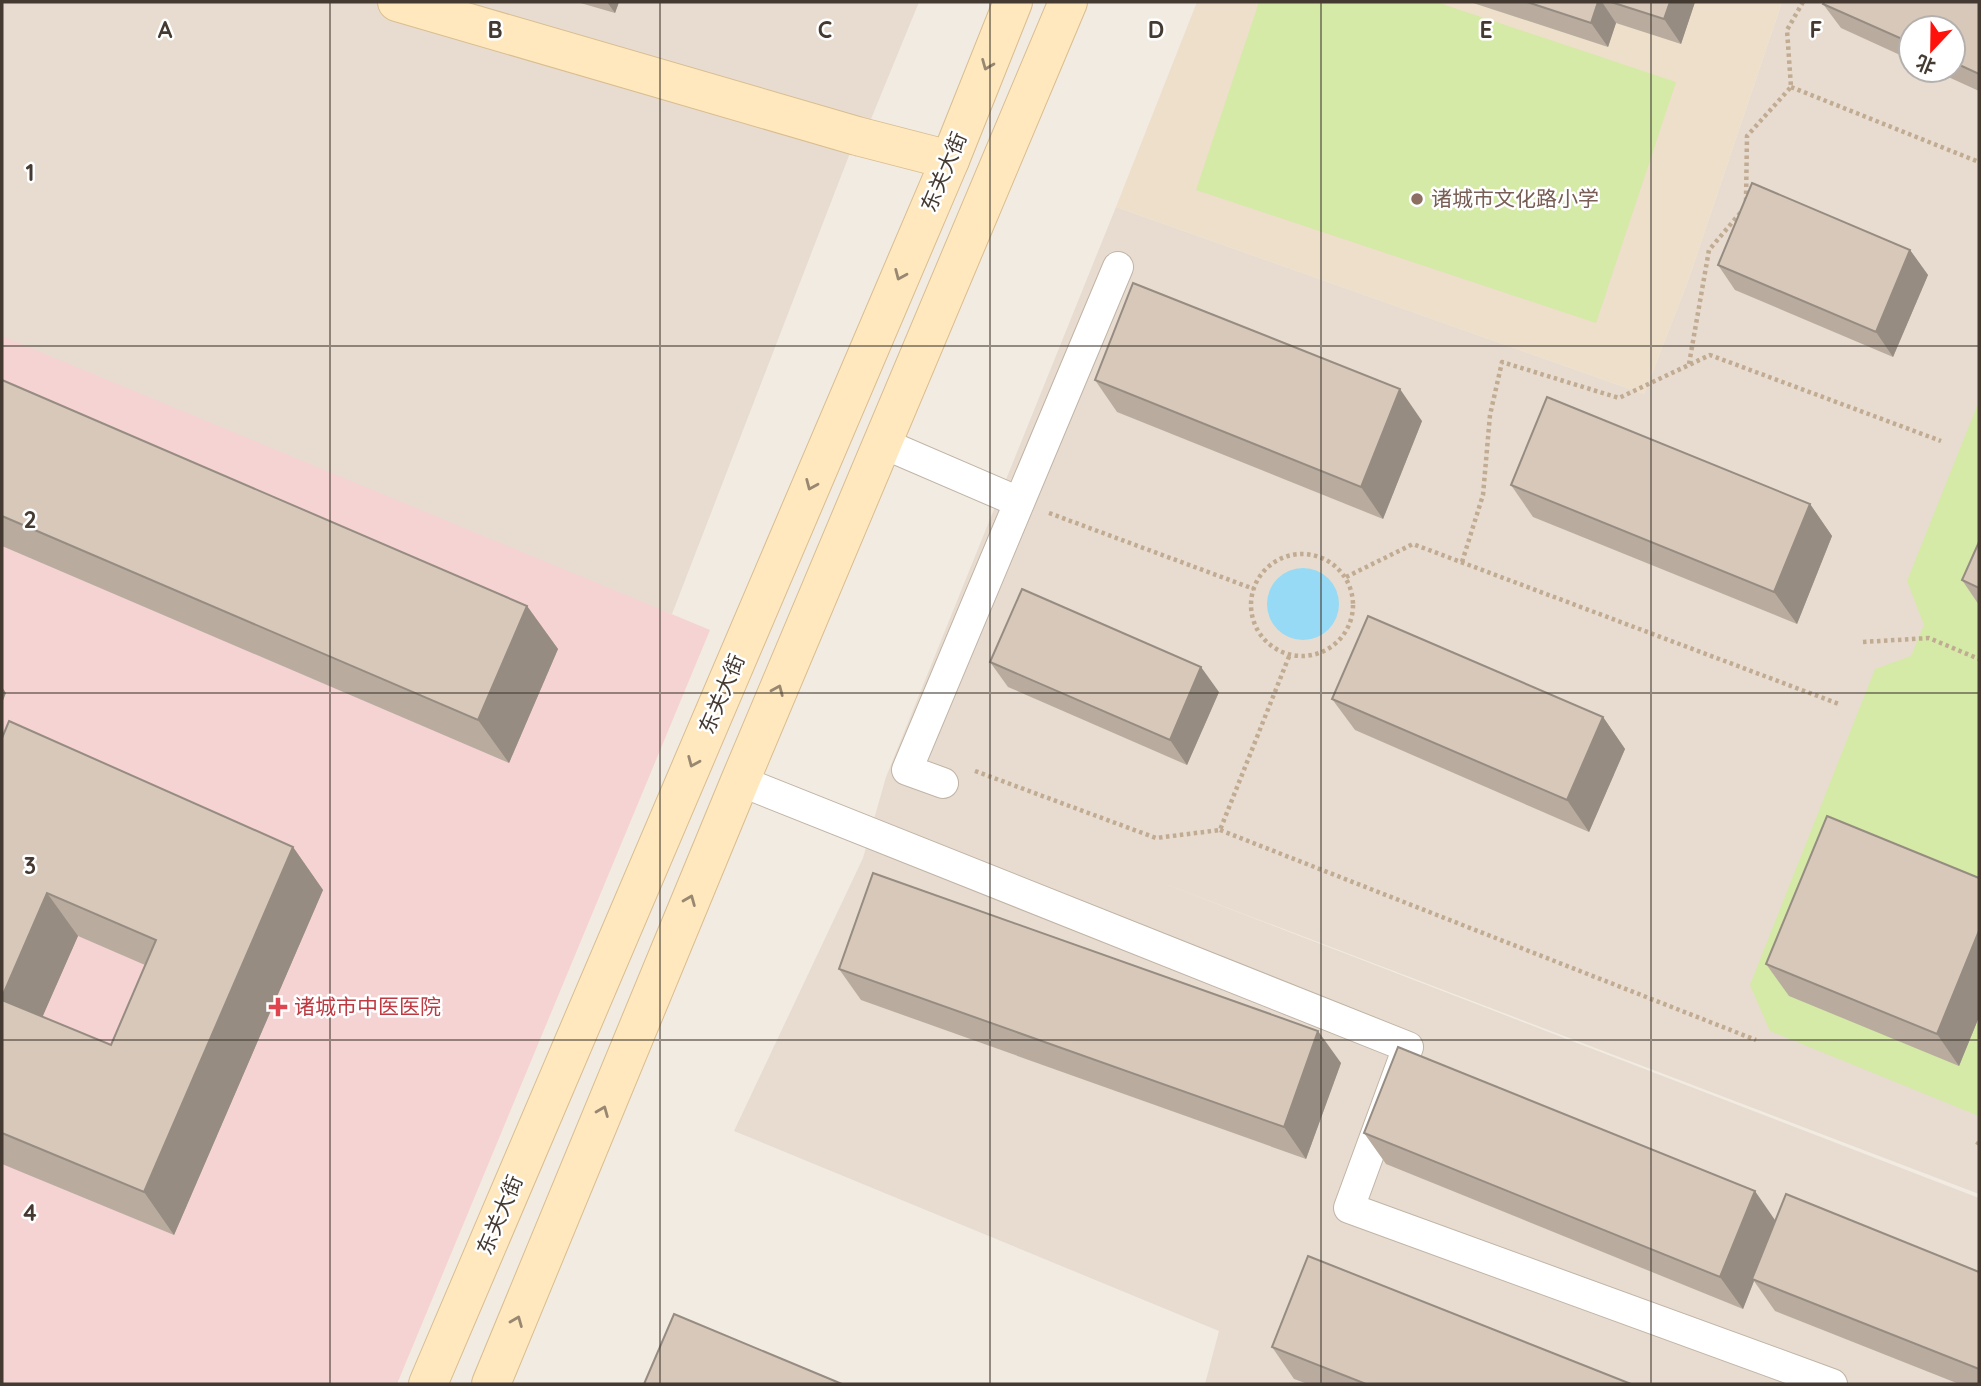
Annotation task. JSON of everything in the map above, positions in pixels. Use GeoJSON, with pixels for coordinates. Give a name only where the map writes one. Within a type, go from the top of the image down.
{"type":"FeatureCollection","features":[{"type":"Feature","properties":{"kind":"main road"},"geometry":{"type":"LineString","coordinates":[[397,2],[857,136],[950,160]]}},
{"type":"Feature","properties":{"kind":"main road","name":"东关大街"},"geometry":{"type":"LineString","coordinates":[[428,1384],[950,160],[1013,2]]}},
{"type":"Feature","properties":{"kind":"main road"},"geometry":{"type":"LineString","coordinates":[[491,1384],[740,781],[1068,2]]}},
{"type":"Feature","properties":{"kind":"street"},"geometry":{"type":"LineString","coordinates":[[943,783],[907,770],[1118,267]]}},
{"type":"Feature","properties":{"kind":"street"},"geometry":{"type":"LineString","coordinates":[[882,443],[1019,502]]}},
{"type":"Feature","properties":{"kind":"street"},"geometry":{"type":"LineString","coordinates":[[740,781],[1408,1047],[1349,1208],[1832,1384]]}},
{"type":"Feature","properties":{"kind":"path"},"geometry":{"type":"LineString","coordinates":[[1689,365],[1709,250],[1746,206],[1747,136],[1791,86],[1787,30],[1803,2]]}},
{"type":"Feature","properties":{"kind":"path"},"geometry":{"type":"LineString","coordinates":[[1791,86],[1979,162]]}},
{"type":"Feature","properties":{"kind":"path"},"geometry":{"type":"LineString","coordinates":[[1462,562],[1483,495],[1490,415],[1502,362],[1619,398],[1710,355],[1941,441]]}},
{"type":"Feature","properties":{"kind":"path"},"geometry":{"type":"LineString","coordinates":[[1019,502],[1254,589]]}},
{"type":"Feature","properties":{"kind":"path"},"geometry":{"type":"LineString","coordinates":[[1346,577],[1413,544],[1839,704]]}},
{"type":"Feature","properties":{"kind":"path"},"geometry":{"type":"LineString","coordinates":[[1287,556],[1320,556],[1334,564],[1346,577],[1352,593],[1353,611],[1349,627],[1338,642],[1324,651],[1307,656],[1290,654],[1274,647],[1254,621],[1251,605],[1254,589],[1273,563],[1287,556]]}},
{"type":"Feature","properties":{"kind":"path"},"geometry":{"type":"LineString","coordinates":[[1863,642],[1929,638],[1979,659]]}},
{"type":"Feature","properties":{"kind":"path"},"geometry":{"type":"LineString","coordinates":[[1220,830],[1290,654]]}},
{"type":"Feature","properties":{"kind":"path"},"geometry":{"type":"LineString","coordinates":[[916,748],[1156,838],[1220,830],[1756,1040]]}},
{"type":"Feature","properties":{"kind":"shaded area"},"geometry":{"type":"Polygon","coordinates":[[[2,2],[919,2],[855,158],[855,140],[672,614],[2,391],[2,2]]]}},
{"type":"Feature","properties":{"kind":"shaded area","name":"诸城市文化路小学"},"geometry":{"type":"Polygon","coordinates":[[[1197,2],[1782,2],[1688,281],[1644,394],[1116,207],[1197,2]]]}},
{"type":"Feature","properties":{"kind":"shaded area"},"geometry":{"type":"Polygon","coordinates":[[[1782,2],[1979,2],[1979,1194],[1147,877],[1979,1198],[1979,1384],[1205,1384],[1219,1331],[734,1131],[863,858],[886,777],[1116,207],[1644,394],[1688,281],[1782,2]]]}},
{"type":"Feature","properties":{"kind":"shaded area","name":"诸城市中医医院"},"geometry":{"type":"Polygon","coordinates":[[[2,336],[710,630],[397,1384],[2,1384],[2,336]]]}},
{"type":"Feature","properties":{"kind":"green space"},"geometry":{"type":"Polygon","coordinates":[[[1259,2],[1436,2],[1676,82],[1596,323],[1196,190],[1259,2]]]}},
{"type":"Feature","properties":{"kind":"green space"},"geometry":{"type":"Polygon","coordinates":[[[1979,401],[1979,1116],[1770,1031],[1750,985],[1875,669],[1911,656],[1924,625],[1907,581],[1979,401]]]}},
{"type":"Feature","properties":{"kind":"water"},"geometry":{"type":"Polygon","coordinates":[[[1303,568],[1323,574],[1333,584],[1339,604],[1333,624],[1323,634],[1303,640],[1283,634],[1273,624],[1267,604],[1273,584],[1283,574],[1303,568]]]}},
{"type":"Feature","properties":{"kind":"building"},"geometry":{"type":"Polygon","coordinates":[[[1527,2],[1598,2],[1591,23],[1527,2]]]}},
{"type":"Feature","properties":{"kind":"building"},"geometry":{"type":"Polygon","coordinates":[[[1611,2],[1670,2],[1664,19],[1611,2]]]}},
{"type":"Feature","properties":{"kind":"building"},"geometry":{"type":"Polygon","coordinates":[[[1979,2],[1979,74],[1967,68],[1967,14],[1897,14],[1897,37],[1823,4],[1979,2]]]}},
{"type":"Feature","properties":{"kind":"building"},"geometry":{"type":"Polygon","coordinates":[[[1752,183],[1910,250],[1876,332],[1718,265],[1752,183]]]}},
{"type":"Feature","properties":{"kind":"building"},"geometry":{"type":"Polygon","coordinates":[[[1133,283],[1400,389],[1361,487],[1095,380],[1133,283]]]}},
{"type":"Feature","properties":{"kind":"building"},"geometry":{"type":"Polygon","coordinates":[[[2,380],[527,606],[478,720],[2,516],[2,380]]]}},
{"type":"Feature","properties":{"kind":"building"},"geometry":{"type":"Polygon","coordinates":[[[1547,397],[1810,504],[1774,592],[1511,485],[1547,397]]]}},
{"type":"Feature","properties":{"kind":"building"},"geometry":{"type":"Polygon","coordinates":[[[1979,542],[1979,588],[1962,580],[1979,542]]]}},
{"type":"Feature","properties":{"kind":"building"},"geometry":{"type":"Polygon","coordinates":[[[1022,589],[1201,667],[1170,740],[990,662],[1022,589]]]}},
{"type":"Feature","properties":{"kind":"building"},"geometry":{"type":"Polygon","coordinates":[[[1368,616],[1603,717],[1567,800],[1332,699],[1368,616]]]}},
{"type":"Feature","properties":{"kind":"building"},"geometry":{"type":"Polygon","coordinates":[[[9,721],[293,847],[144,1192],[2,1133],[2,1000],[111,1045],[156,940],[47,893],[2,997],[2,738],[9,721]]]}},
{"type":"Feature","properties":{"kind":"building"},"geometry":{"type":"Polygon","coordinates":[[[1827,816],[1979,878],[1979,931],[1937,1034],[1766,964],[1827,816]]]}},
{"type":"Feature","properties":{"kind":"building"},"geometry":{"type":"Polygon","coordinates":[[[873,873],[1318,1031],[1284,1127],[839,969],[873,873]]]}},
{"type":"Feature","properties":{"kind":"building"},"geometry":{"type":"Polygon","coordinates":[[[1398,1047],[1755,1191],[1720,1277],[1364,1133],[1398,1047]]]}},
{"type":"Feature","properties":{"kind":"building"},"geometry":{"type":"Polygon","coordinates":[[[1786,1194],[1979,1272],[1979,1369],[1752,1279],[1786,1194]]]}},
{"type":"Feature","properties":{"kind":"building"},"geometry":{"type":"Polygon","coordinates":[[[1308,1256],[1631,1384],[1366,1384],[1272,1347],[1308,1256]]]}},
{"type":"Feature","properties":{"kind":"building"},"geometry":{"type":"Polygon","coordinates":[[[674,1314],[842,1384],[644,1384],[674,1314]]]}},
{"type":"Feature","properties":{"kind":"place","name":"诸城市文化路小学"},"geometry":{"type":"Point","coordinates":[1417,199]}},
{"type":"Feature","properties":{"kind":"place","name":"诸城市中医医院"},"geometry":{"type":"Point","coordinates":[278,1007]}}]}
